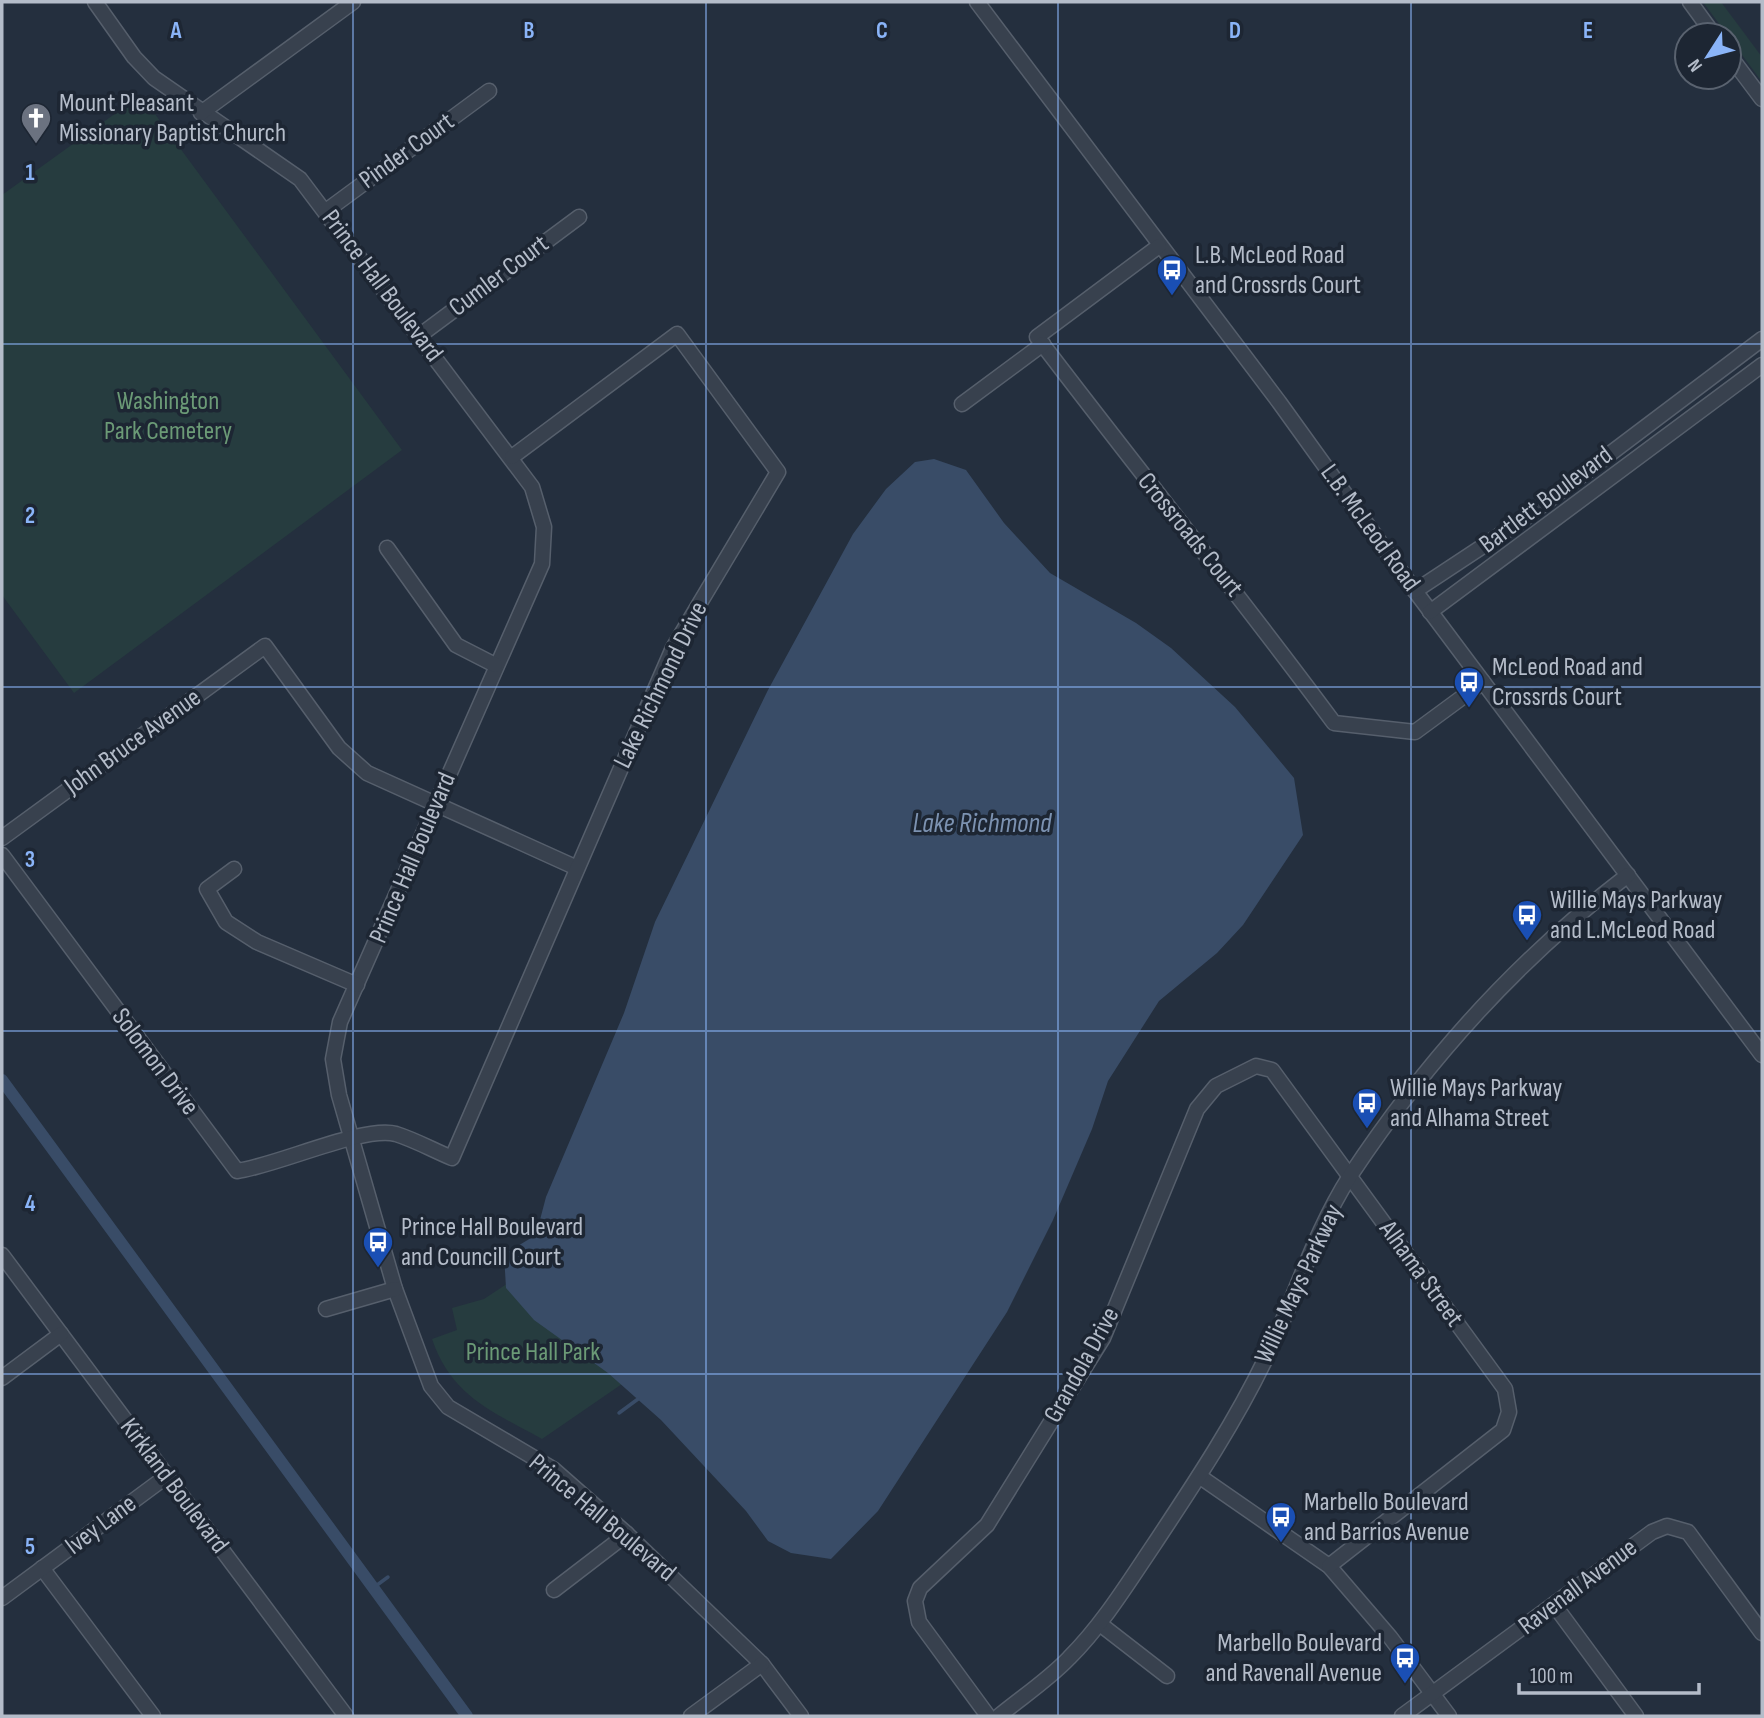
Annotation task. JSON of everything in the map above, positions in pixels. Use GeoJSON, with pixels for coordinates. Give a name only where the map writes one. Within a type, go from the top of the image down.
{"type":"FeatureCollection","features":[{"type":"Feature","properties":{"kind":"street","name":"Prince Hall Boulevard"},"geometry":{"type":"LineString","coordinates":[[95,2],[154,78],[300,179],[532,487],[544,527],[541,564],[340,1022],[333,1059],[339,1095],[395,1289],[430,1386],[448,1408],[553,1469],[627,1534],[762,1664],[801,1716]]}},
{"type":"Feature","properties":{"kind":"street"},"geometry":{"type":"LineString","coordinates":[[201,113],[353,2]]}},
{"type":"Feature","properties":{"kind":"street","name":"L.B. McLeod Road"},"geometry":{"type":"LineString","coordinates":[[977,2],[1286,412],[1415,592],[1762,1055]]}},
{"type":"Feature","properties":{"kind":"street"},"geometry":{"type":"LineString","coordinates":[[1690,2],[1704,21]]}},
{"type":"Feature","properties":{"kind":"street"},"geometry":{"type":"LineString","coordinates":[[1743,74],[1762,99]]}},
{"type":"Feature","properties":{"kind":"street","name":"Pinder Court"},"geometry":{"type":"LineString","coordinates":[[326,211],[488,91]]}},
{"type":"Feature","properties":{"kind":"street","name":"Cumler Court"},"geometry":{"type":"LineString","coordinates":[[419,336],[579,217]]}},
{"type":"Feature","properties":{"kind":"street"},"geometry":{"type":"LineString","coordinates":[[962,404],[1043,345],[1037,337],[1159,246]]}},
{"type":"Feature","properties":{"kind":"street","name":"Lake Richmond Drive"},"geometry":{"type":"LineString","coordinates":[[353,1139],[395,1134],[452,1158],[673,648],[778,472],[677,334],[512,457]]}},
{"type":"Feature","properties":{"kind":"street","name":"Bartlett Boulevard"},"geometry":{"type":"LineString","coordinates":[[1415,592],[1499,536],[1762,339]]}},
{"type":"Feature","properties":{"kind":"street","name":"Crossroads Court"},"geometry":{"type":"LineString","coordinates":[[1043,345],[1146,479],[1234,587],[1334,723],[1415,732],[1483,682]]}},
{"type":"Feature","properties":{"kind":"street","name":"Bartlett Boulevard"},"geometry":{"type":"LineString","coordinates":[[1430,612],[1762,365]]}},
{"type":"Feature","properties":{"kind":"street","name":"Bartlett Boulevard"},"geometry":{"type":"LineString","coordinates":[[1591,493],[1621,459],[1676,418],[1675,404]]}},
{"type":"Feature","properties":{"kind":"street"},"geometry":{"type":"LineString","coordinates":[[387,548],[456,645],[495,665]]}},
{"type":"Feature","properties":{"kind":"street","name":"John Bruce Avenue"},"geometry":{"type":"LineString","coordinates":[[2,838],[265,646],[339,748],[367,774],[436,806]]}},
{"type":"Feature","properties":{"kind":"street"},"geometry":{"type":"LineString","coordinates":[[436,806],[577,868]]}},
{"type":"Feature","properties":{"kind":"street","name":"Solomon Drive"},"geometry":{"type":"LineString","coordinates":[[2,855],[237,1171],[261,1168],[353,1139]]}},
{"type":"Feature","properties":{"kind":"street"},"geometry":{"type":"LineString","coordinates":[[234,869],[207,889],[226,922],[257,942],[357,985]]}},
{"type":"Feature","properties":{"kind":"street","name":"Willie Mays Parkway"},"geometry":{"type":"LineString","coordinates":[[999,1716],[1068,1660],[1100,1625],[1199,1476],[1266,1359],[1304,1264],[1350,1176],[1468,1021],[1569,920],[1628,876]]}},
{"type":"Feature","properties":{"kind":"street","name":"Alhama Street"},"geometry":{"type":"LineString","coordinates":[[1256,1066],[1272,1070],[1350,1176],[1505,1389],[1509,1412],[1503,1430],[1329,1566]]}},
{"type":"Feature","properties":{"kind":"street","name":"Grandola Drive"},"geometry":{"type":"LineString","coordinates":[[988,1716],[919,1622],[915,1601],[920,1588],[987,1525],[1103,1338],[1197,1109],[1216,1086],[1256,1066]]}},
{"type":"Feature","properties":{"kind":"street","name":"Kirkland Boulevard"},"geometry":{"type":"LineString","coordinates":[[2,1255],[346,1716]]}},
{"type":"Feature","properties":{"kind":"street"},"geometry":{"type":"LineString","coordinates":[[326,1309],[395,1289]]}},
{"type":"Feature","properties":{"kind":"street"},"geometry":{"type":"LineString","coordinates":[[2,1378],[61,1334]]}},
{"type":"Feature","properties":{"kind":"street","name":"Ivey Lane"},"geometry":{"type":"LineString","coordinates":[[2,1598],[167,1476]]}},
{"type":"Feature","properties":{"kind":"street"},"geometry":{"type":"LineString","coordinates":[[1199,1476],[1329,1566],[1390,1637],[1449,1716]]}},
{"type":"Feature","properties":{"kind":"street","name":"Ravenall Avenue"},"geometry":{"type":"LineString","coordinates":[[1402,1716],[1555,1606],[1652,1532],[1667,1526],[1688,1532],[1762,1633]]}},
{"type":"Feature","properties":{"kind":"street"},"geometry":{"type":"LineString","coordinates":[[554,1590],[627,1534]]}},
{"type":"Feature","properties":{"kind":"street"},"geometry":{"type":"LineString","coordinates":[[42,1568],[153,1716]]}},
{"type":"Feature","properties":{"kind":"street"},"geometry":{"type":"LineString","coordinates":[[1555,1606],[1636,1716]]}},
{"type":"Feature","properties":{"kind":"street"},"geometry":{"type":"LineString","coordinates":[[1100,1625],[1167,1676]]}},
{"type":"Feature","properties":{"kind":"street"},"geometry":{"type":"LineString","coordinates":[[691,1716],[762,1664]]}},
{"type":"Feature","properties":{"kind":"green space"},"geometry":{"type":"Polygon","coordinates":[[[1703,2],[1721,2],[1735,21],[1717,21],[1703,2]]]}},
{"type":"Feature","properties":{"kind":"green space"},"geometry":{"type":"Polygon","coordinates":[[[1743,32],[1762,57],[1762,82],[1743,56],[1743,32]]]}},
{"type":"Feature","properties":{"kind":"green space","name":"Washington Park Cemetery"},"geometry":{"type":"Polygon","coordinates":[[[141,95],[402,450],[74,693],[2,595],[2,195],[141,95]]]}},
{"type":"Feature","properties":{"kind":"green space","name":"Prince Hall Park"},"geometry":{"type":"Polygon","coordinates":[[[549,1256],[638,1373],[542,1439],[490,1410],[462,1389],[440,1359],[432,1339],[457,1330],[452,1308],[484,1299],[549,1256]]]}},
{"type":"Feature","properties":{"kind":"water","name":"Lake Richmond"},"geometry":{"type":"Polygon","coordinates":[[[934,459],[966,470],[1004,523],[1050,573],[1136,623],[1171,648],[1235,707],[1294,778],[1303,835],[1243,925],[1217,953],[1159,1001],[1108,1081],[1092,1129],[1053,1220],[1007,1312],[878,1511],[831,1559],[791,1553],[768,1541],[746,1511],[661,1420],[608,1373],[534,1320],[506,1288],[504,1254],[536,1235],[546,1197],[624,1013],[655,922],[768,690],[853,534],[886,489],[915,462],[934,459]]]}},
{"type":"Feature","properties":{"kind":"waterway"},"geometry":{"type":"LineString","coordinates":[[2,1080],[467,1716]]}},
{"type":"Feature","properties":{"kind":"waterway"},"geometry":{"type":"LineString","coordinates":[[619,1413],[638,1399]]}},
{"type":"Feature","properties":{"kind":"waterway"},"geometry":{"type":"LineString","coordinates":[[373,1588],[388,1577]]}},
{"type":"Feature","properties":{"kind":"place","name":"Mount Pleasant Missionary Baptist Church"},"geometry":{"type":"Point","coordinates":[36,145]}},
{"type":"Feature","properties":{"kind":"place","name":"L.B. McLeod Road and Crossrds Court"},"geometry":{"type":"Point","coordinates":[1172,297]}},
{"type":"Feature","properties":{"kind":"place","name":"McLeod Road and Crossrds Court"},"geometry":{"type":"Point","coordinates":[1469,709]}},
{"type":"Feature","properties":{"kind":"place","name":"Willie Mays Parkway and L.McLeod Road"},"geometry":{"type":"Point","coordinates":[1527,942]}},
{"type":"Feature","properties":{"kind":"place","name":"Willie Mays Parkway and Alhama Street"},"geometry":{"type":"Point","coordinates":[1367,1130]}},
{"type":"Feature","properties":{"kind":"place","name":"Prince Hall Boulevard and Councill Court"},"geometry":{"type":"Point","coordinates":[378,1269]}},
{"type":"Feature","properties":{"kind":"place","name":"Marbello Boulevard and Barrios Avenue"},"geometry":{"type":"Point","coordinates":[1281,1544]}},
{"type":"Feature","properties":{"kind":"place","name":"Marbello Boulevard and Ravenall Avenue"},"geometry":{"type":"Point","coordinates":[1405,1685]}}]}
